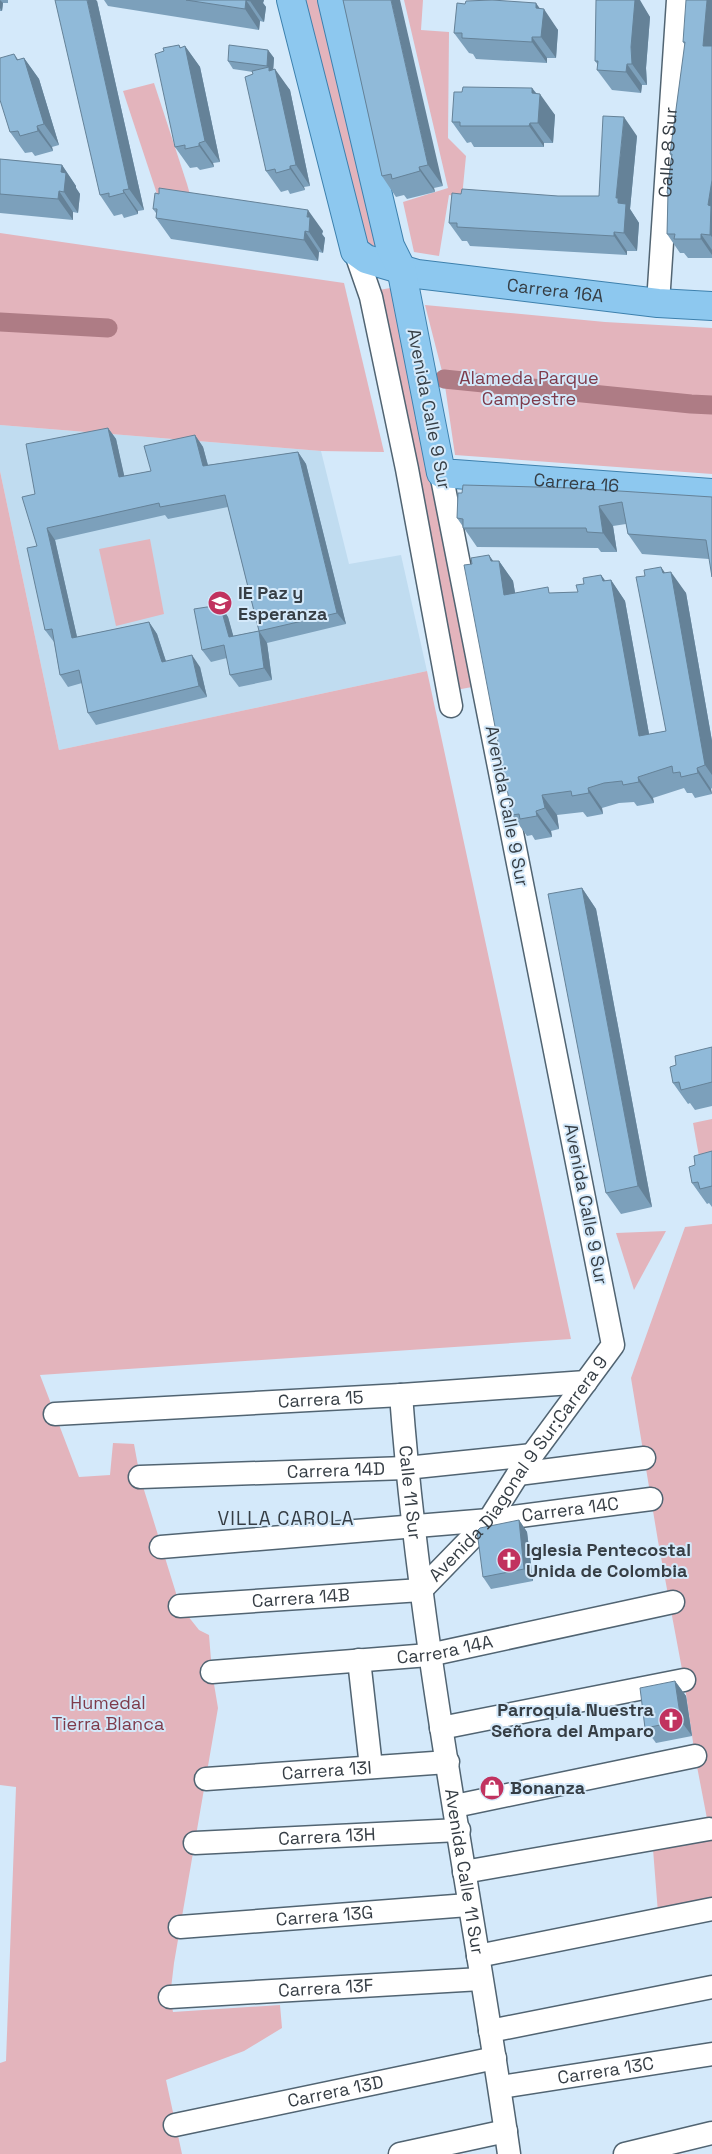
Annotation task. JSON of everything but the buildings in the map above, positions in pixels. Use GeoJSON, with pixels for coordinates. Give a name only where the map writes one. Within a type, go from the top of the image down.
{"type":"FeatureCollection","features":[{"type":"Feature","properties":{"kind":"main road"},"geometry":{"type":"LineString","coordinates":[[291,0],[356,252],[366,259],[401,268]]}},
{"type":"Feature","properties":{"kind":"main road","name":"Avenida Calle 9 Sur"},"geometry":{"type":"LineString","coordinates":[[332,0],[390,246],[401,268],[442,472]]}},
{"type":"Feature","properties":{"kind":"main road","name":"Carrera 16A"},"geometry":{"type":"LineString","coordinates":[[401,268],[417,274],[658,303],[712,306]]}},
{"type":"Feature","properties":{"kind":"main road","name":"Carrera 16"},"geometry":{"type":"LineString","coordinates":[[442,472],[712,492]]}},
{"type":"Feature","properties":{"kind":"street","name":"Calle 8 Sur"},"geometry":{"type":"LineString","coordinates":[[658,303],[678,0]]}},
{"type":"Feature","properties":{"kind":"street"},"geometry":{"type":"LineString","coordinates":[[356,252],[371,297],[407,469],[450,706]]}},
{"type":"Feature","properties":{"kind":"street","name":"Avenida Calle 9 Sur"},"geometry":{"type":"LineString","coordinates":[[442,472],[614,1345]]}},
{"type":"Feature","properties":{"kind":"street","name":"Avenida Diagonal 9 Sur;Carrera 9"},"geometry":{"type":"LineString","coordinates":[[421,1590],[489,1520],[518,1474],[614,1345]]}},
{"type":"Feature","properties":{"kind":"street","name":"Carrera 15"},"geometry":{"type":"LineString","coordinates":[[55,1414],[401,1395],[586,1382]]}},
{"type":"Feature","properties":{"kind":"street","name":"Calle 11 Sur"},"geometry":{"type":"LineString","coordinates":[[401,1395],[406,1468],[421,1590]]}},
{"type":"Feature","properties":{"kind":"street","name":"Carrera 14D"},"geometry":{"type":"LineString","coordinates":[[140,1477],[406,1468],[532,1455]]}},
{"type":"Feature","properties":{"kind":"street"},"geometry":{"type":"LineString","coordinates":[[518,1474],[644,1458]]}},
{"type":"Feature","properties":{"kind":"street","name":"Carrera 14C"},"geometry":{"type":"LineString","coordinates":[[161,1547],[489,1520],[652,1499]]}},
{"type":"Feature","properties":{"kind":"street","name":"Carrera 14B"},"geometry":{"type":"LineString","coordinates":[[180,1606],[421,1590]]}},
{"type":"Feature","properties":{"kind":"street","name":"Avenida Calle 11 Sur"},"geometry":{"type":"LineString","coordinates":[[421,1590],[429,1655],[459,1830],[468,1904],[501,2087],[509,2154]]}},
{"type":"Feature","properties":{"kind":"street","name":"Carrera 14A"},"geometry":{"type":"LineString","coordinates":[[212,1672],[429,1655],[673,1602]]}},
{"type":"Feature","properties":{"kind":"street"},"geometry":{"type":"LineString","coordinates":[[359,1660],[371,1767]]}},
{"type":"Feature","properties":{"kind":"street"},"geometry":{"type":"LineString","coordinates":[[441,1728],[684,1680]]}},
{"type":"Feature","properties":{"kind":"street"},"geometry":{"type":"LineString","coordinates":[[455,1806],[695,1756]]}},
{"type":"Feature","properties":{"kind":"street","name":"Carrera 13I"},"geometry":{"type":"LineString","coordinates":[[206,1779],[448,1762]]}},
{"type":"Feature","properties":{"kind":"street"},"geometry":{"type":"LineString","coordinates":[[464,1872],[709,1829]]}},
{"type":"Feature","properties":{"kind":"street","name":"Carrera 13H"},"geometry":{"type":"LineString","coordinates":[[195,1843],[459,1830]]}},
{"type":"Feature","properties":{"kind":"street","name":"Carrera 13G"},"geometry":{"type":"LineString","coordinates":[[180,1927],[468,1904]]}},
{"type":"Feature","properties":{"kind":"street"},"geometry":{"type":"LineString","coordinates":[[478,1956],[712,1909]]}},
{"type":"Feature","properties":{"kind":"street","name":"Carrera 13F"},"geometry":{"type":"LineString","coordinates":[[170,1997],[481,1979]]}},
{"type":"Feature","properties":{"kind":"street"},"geometry":{"type":"LineString","coordinates":[[490,2031],[712,1986]]}},
{"type":"Feature","properties":{"kind":"street","name":"Carrera 13C"},"geometry":{"type":"LineString","coordinates":[[501,2087],[712,2054]]}},
{"type":"Feature","properties":{"kind":"street","name":"Carrera 13D"},"geometry":{"type":"LineString","coordinates":[[175,2125],[495,2058]]}},
{"type":"Feature","properties":{"kind":"street"},"geometry":{"type":"LineString","coordinates":[[400,2154],[506,2131]]}},
{"type":"Feature","properties":{"kind":"street"},"geometry":{"type":"LineString","coordinates":[[624,2154],[712,2134]]}},
{"type":"Feature","properties":{"kind":"shaded area","name":"IE Paz y Esperanza"},"geometry":{"type":"Polygon","coordinates":[[[0,425],[321,451],[349,564],[401,555],[427,671],[59,750],[0,471],[0,425]]]}},
{"type":"Feature","properties":{"kind":"green space"},"geometry":{"type":"Polygon","coordinates":[[[303,0],[322,0],[380,251],[366,246],[303,0]]]}},
{"type":"Feature","properties":{"kind":"green space"},"geometry":{"type":"Polygon","coordinates":[[[404,0],[423,0],[421,30],[449,32],[448,138],[466,156],[462,197],[449,195],[439,256],[414,252],[403,202],[448,188],[404,0]]]}},
{"type":"Feature","properties":{"kind":"green space"},"geometry":{"type":"Polygon","coordinates":[[[154,83],[191,198],[158,197],[123,91],[154,83]]]}},
{"type":"Feature","properties":{"kind":"green space"},"geometry":{"type":"Polygon","coordinates":[[[0,233],[344,283],[384,452],[321,451],[0,425],[0,233]]]}},
{"type":"Feature","properties":{"kind":"green space"},"geometry":{"type":"Polygon","coordinates":[[[396,287],[472,687],[456,690],[379,290],[396,287]]]}},
{"type":"Feature","properties":{"kind":"green space","name":"Alameda Parque Campestre"},"geometry":{"type":"Polygon","coordinates":[[[425,305],[605,322],[712,328],[712,474],[455,455],[444,379],[425,305]]]}},
{"type":"Feature","properties":{"kind":"green space","name":"Humedal Tierra Blanca"},"geometry":{"type":"Polygon","coordinates":[[[0,471],[59,750],[427,671],[571,1339],[40,1375],[79,1477],[110,1475],[113,1443],[134,1444],[140,1477],[180,1606],[199,1630],[209,1635],[212,1672],[218,1708],[174,1963],[170,1997],[173,2012],[280,2005],[282,2028],[244,2051],[166,2080],[182,2154],[0,2154],[0,2063],[6,2061],[16,1787],[0,1785],[0,471]]]}},
{"type":"Feature","properties":{"kind":"green space"},"geometry":{"type":"Polygon","coordinates":[[[150,539],[164,614],[116,626],[99,549],[150,539]]]}},
{"type":"Feature","properties":{"kind":"green space"},"geometry":{"type":"Polygon","coordinates":[[[712,1119],[712,1171],[702,1173],[693,1123],[712,1119]]]}},
{"type":"Feature","properties":{"kind":"green space"},"geometry":{"type":"Polygon","coordinates":[[[712,1224],[712,1902],[658,1913],[653,1849],[709,1829],[631,1378],[685,1227],[712,1224]]]}},
{"type":"Feature","properties":{"kind":"green space"},"geometry":{"type":"Polygon","coordinates":[[[666,1231],[634,1290],[616,1233],[666,1231]]]}},
{"type":"Feature","properties":{"kind":"waterway"},"geometry":{"type":"LineString","coordinates":[[0,322],[108,328]]}},
{"type":"Feature","properties":{"kind":"waterway"},"geometry":{"type":"LineString","coordinates":[[444,379],[712,405]]}},
{"type":"Feature","properties":{"kind":"place","name":"IE Paz y Esperanza"},"geometry":{"type":"Point","coordinates":[220,603]}},
{"type":"Feature","properties":{"kind":"place","name":"Iglesia Pentecostal Unida de Colombia"},"geometry":{"type":"Point","coordinates":[509,1560]}},
{"type":"Feature","properties":{"kind":"place","name":"Parroquia Nuestra Señora del Amparo"},"geometry":{"type":"Point","coordinates":[671,1720]}},
{"type":"Feature","properties":{"kind":"place","name":"Bonanza"},"geometry":{"type":"Point","coordinates":[492,1788]}},
{"type":"Feature","properties":{"kind":"district","name":"VILLA CAROLA"},"geometry":{"type":"Point","coordinates":[286,1518]}}]}
